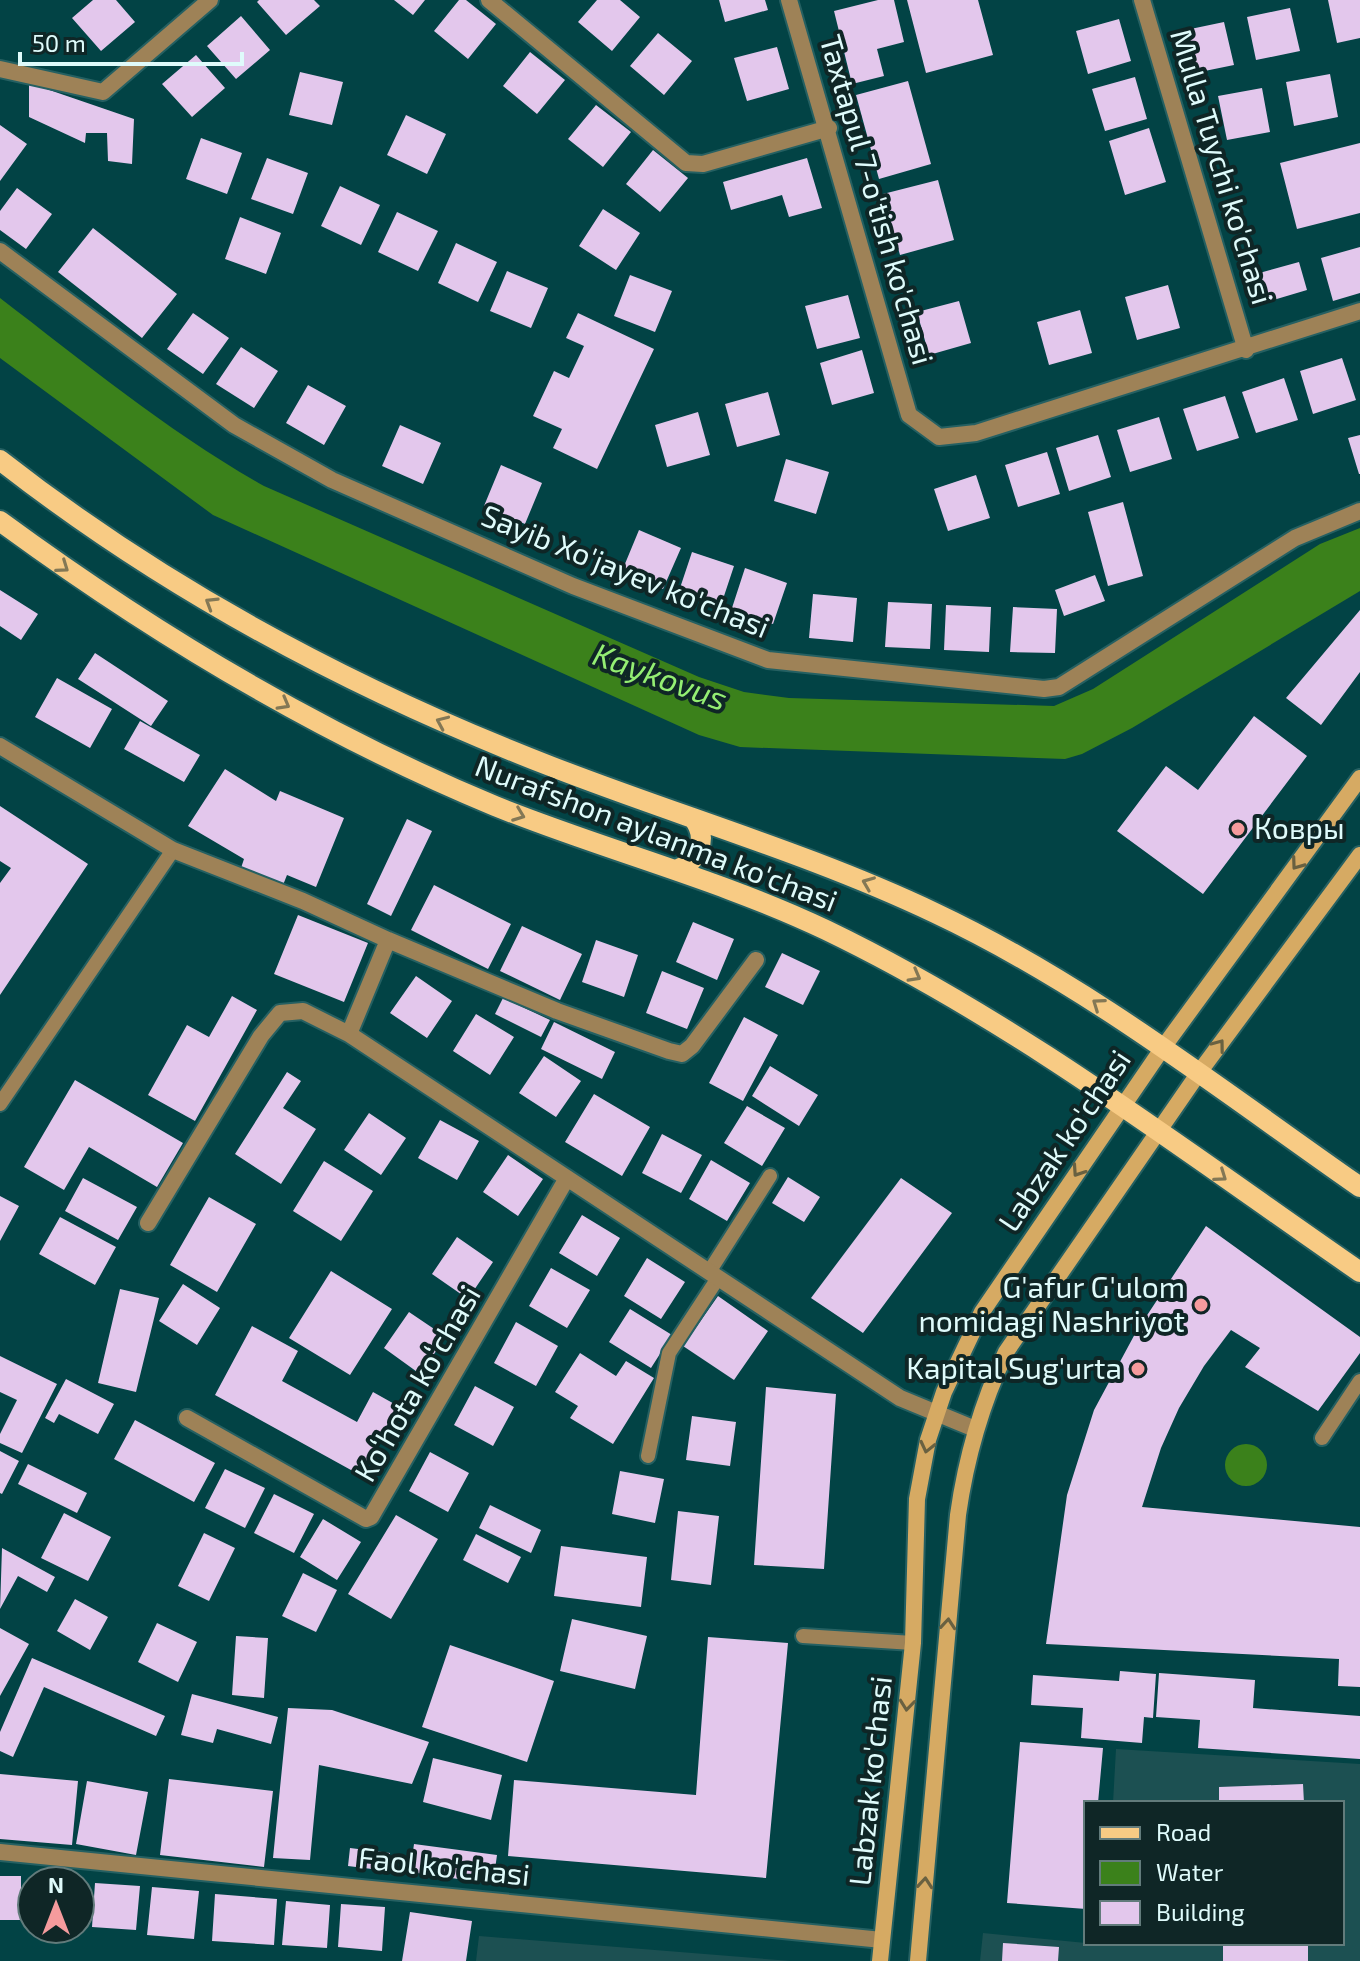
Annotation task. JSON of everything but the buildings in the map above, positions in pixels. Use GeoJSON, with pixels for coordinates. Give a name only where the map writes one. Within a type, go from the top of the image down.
{"type":"FeatureCollection","features":[{"type":"Feature","properties":{"kind":"main road","name":"Nurafshon aylanma ko'chasi"},"geometry":{"type":"LineString","coordinates":[[0,460],[163,573],[339,673],[486,741],[873,885],[980,934],[1073,986],[1360,1187]]}},
{"type":"Feature","properties":{"kind":"main road","name":"Nurafshon aylanma ko'chasi"},"geometry":{"type":"LineString","coordinates":[[0,521],[136,617],[328,728],[487,802],[676,870],[820,927],[913,975],[1035,1046],[1360,1272]]}},
{"type":"Feature","properties":{"kind":"main road","name":"Labzak ko'chasi"},"geometry":{"type":"LineString","coordinates":[[880,1961],[913,1643],[917,1499],[936,1415],[982,1312],[1162,1049],[1360,778]]}},
{"type":"Feature","properties":{"kind":"main road"},"geometry":{"type":"LineString","coordinates":[[676,870],[692,861],[700,848],[702,833],[693,818]]}},
{"type":"Feature","properties":{"kind":"main road","name":"Labzak ko'chasi"},"geometry":{"type":"LineString","coordinates":[[918,1961],[958,1515],[975,1429],[1006,1352],[1157,1131],[1360,855]]}},
{"type":"Feature","properties":{"kind":"street"},"geometry":{"type":"LineString","coordinates":[[0,69],[103,92],[210,0]]}},
{"type":"Feature","properties":{"kind":"street"},"geometry":{"type":"LineString","coordinates":[[489,0],[686,163],[703,164],[829,128]]}},
{"type":"Feature","properties":{"kind":"street","name":"Taxtapul 7-o'tish ko'chasi"},"geometry":{"type":"LineString","coordinates":[[789,0],[829,128],[909,415],[939,437],[976,433],[1246,350]]}},
{"type":"Feature","properties":{"kind":"street","name":"Mulla Tuychi ko'chasi"},"geometry":{"type":"LineString","coordinates":[[1142,0],[1246,350]]}},
{"type":"Feature","properties":{"kind":"street","name":"Sayib Xo'jayev ko'chasi"},"geometry":{"type":"LineString","coordinates":[[0,251],[188,394],[234,425],[332,480],[573,586],[768,660],[1044,689],[1059,687],[1295,538],[1360,511]]}},
{"type":"Feature","properties":{"kind":"street"},"geometry":{"type":"LineString","coordinates":[[1246,350],[1360,311]]}},
{"type":"Feature","properties":{"kind":"street"},"geometry":{"type":"LineString","coordinates":[[0,746],[173,850],[303,901],[557,1011],[682,1054],[692,1046],[756,960]]}},
{"type":"Feature","properties":{"kind":"street"},"geometry":{"type":"LineString","coordinates":[[349,1034],[388,940]]}},
{"type":"Feature","properties":{"kind":"street"},"geometry":{"type":"LineString","coordinates":[[148,1223],[261,1036],[280,1013],[303,1011],[349,1034],[900,1398],[975,1429]]}},
{"type":"Feature","properties":{"kind":"street","name":"Koʻhota koʻchasi"},"geometry":{"type":"LineString","coordinates":[[187,1418],[366,1519],[371,1517],[567,1178]]}},
{"type":"Feature","properties":{"kind":"street","name":"Faol ko'chasi"},"geometry":{"type":"LineString","coordinates":[[0,1852],[882,1940]]}},
{"type":"Feature","properties":{"kind":"lane"},"geometry":{"type":"LineString","coordinates":[[0,1104],[173,850]]}},
{"type":"Feature","properties":{"kind":"lane"},"geometry":{"type":"LineString","coordinates":[[648,1456],[669,1353],[770,1176]]}},
{"type":"Feature","properties":{"kind":"lane"},"geometry":{"type":"LineString","coordinates":[[1322,1438],[1360,1381]]}},
{"type":"Feature","properties":{"kind":"lane"},"geometry":{"type":"LineString","coordinates":[[803,1636],[913,1643]]}},
{"type":"Feature","properties":{"kind":"shaded area"},"geometry":{"type":"Polygon","coordinates":[[[1116,1749],[1360,1764],[1360,1961],[980,1961],[983,1933],[1084,1945],[1344,1945],[1344,1801],[1113,1801],[1116,1749]]]}},
{"type":"Feature","properties":{"kind":"shaded area"},"geometry":{"type":"Polygon","coordinates":[[[479,1936],[791,1961],[476,1961],[479,1936]]]}},
{"type":"Feature","properties":{"kind":"water","name":"Kaykovus"},"geometry":{"type":"Polygon","coordinates":[[[0,298],[162,420],[264,486],[699,677],[744,692],[789,698],[1054,706],[1093,689],[1320,544],[1360,528],[1360,591],[1132,728],[1082,754],[1065,759],[740,747],[699,735],[213,515],[0,358],[0,298]]]}},
{"type":"Feature","properties":{"kind":"water"},"geometry":{"type":"Polygon","coordinates":[[[1246,1444],[1261,1450],[1267,1465],[1261,1480],[1246,1486],[1231,1480],[1225,1465],[1231,1450],[1246,1444]]]}},
{"type":"Feature","properties":{"kind":"place","name":"Ковры"},"geometry":{"type":"Point","coordinates":[1238,829]}},
{"type":"Feature","properties":{"kind":"place","name":"G'afur G'ulom nomidagi Nashriyot"},"geometry":{"type":"Point","coordinates":[1201,1305]}},
{"type":"Feature","properties":{"kind":"place","name":"Kapital Sug'urta"},"geometry":{"type":"Point","coordinates":[1138,1369]}}]}
